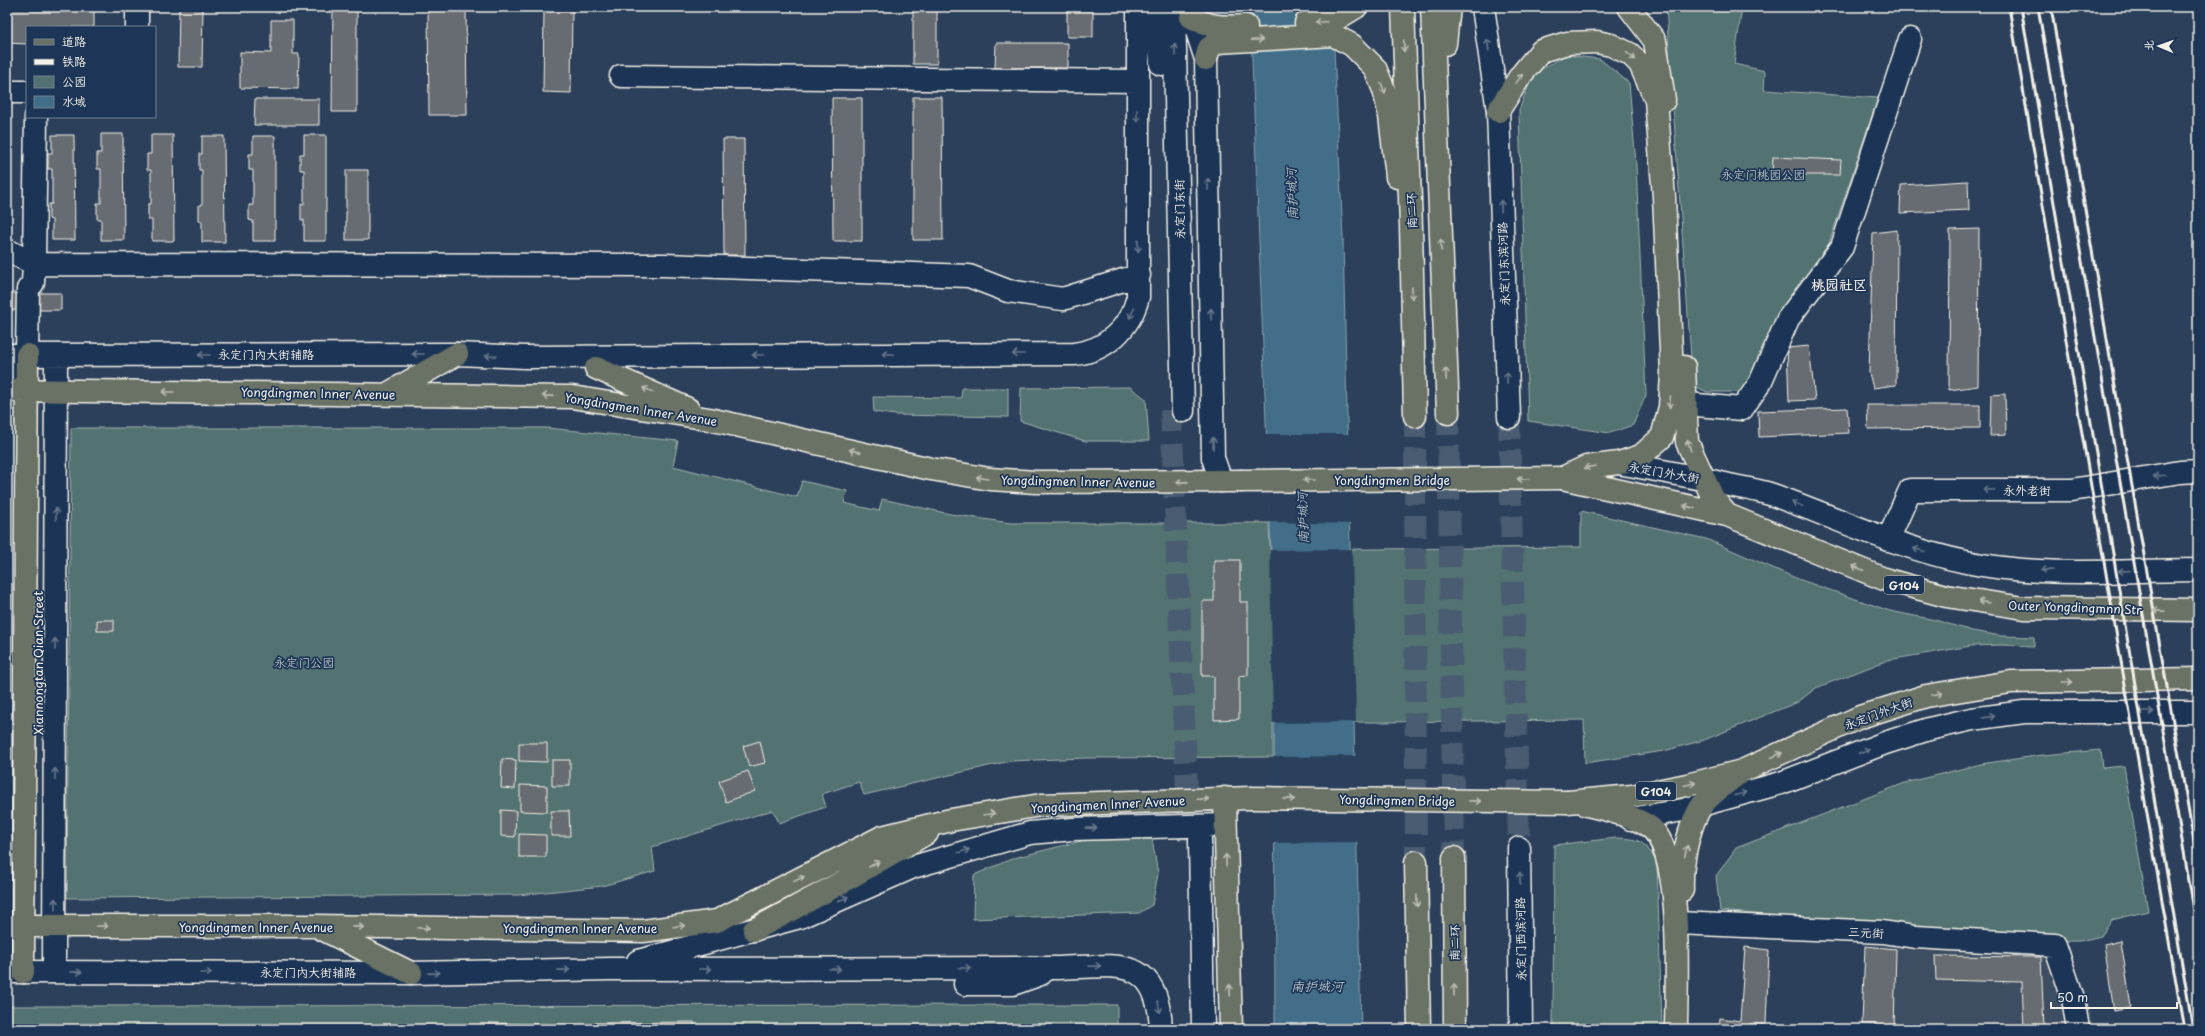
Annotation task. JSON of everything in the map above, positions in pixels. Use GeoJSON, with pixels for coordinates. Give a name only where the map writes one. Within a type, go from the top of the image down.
{"type":"FeatureCollection","features":[{"type":"Feature","properties":{"kind":"main road"},"geometry":{"type":"LineString","coordinates":[[1214,43],[1333,21],[1356,7]]}},
{"type":"Feature","properties":{"kind":"main road","name":"南二环"},"geometry":{"type":"LineString","coordinates":[[1403,7],[1411,226],[1415,416]]}},
{"type":"Feature","properties":{"kind":"main road"},"geometry":{"type":"LineString","coordinates":[[1432,7],[1448,413]]}},
{"type":"Feature","properties":{"kind":"main road"},"geometry":{"type":"LineString","coordinates":[[1436,124],[1449,7]]}},
{"type":"Feature","properties":{"kind":"main road"},"geometry":{"type":"LineString","coordinates":[[1629,7],[1655,41],[1661,79],[1668,138],[1686,404],[1687,442],[1702,479],[1713,498],[1727,515]]}},
{"type":"Feature","properties":{"kind":"main road"},"geometry":{"type":"LineString","coordinates":[[1185,10],[1207,25],[1214,43]]}},
{"type":"Feature","properties":{"kind":"main road"},"geometry":{"type":"LineString","coordinates":[[1214,43],[1333,35],[1352,45],[1364,55],[1375,68],[1384,90],[1390,116],[1395,168],[1411,226]]}},
{"type":"Feature","properties":{"kind":"main road"},"geometry":{"type":"LineString","coordinates":[[1498,111],[1521,75],[1542,51],[1568,43],[1597,42],[1612,45],[1630,54],[1640,64],[1656,100],[1665,221],[1672,373],[1670,407],[1662,437],[1641,456],[1619,464],[1586,468],[1562,478]]}},
{"type":"Feature","properties":{"kind":"main road"},"geometry":{"type":"LineString","coordinates":[[389,393],[457,354]]}},
{"type":"Feature","properties":{"kind":"main road"},"geometry":{"type":"LineString","coordinates":[[27,355],[27,389]]}},
{"type":"Feature","properties":{"kind":"main road"},"geometry":{"type":"LineString","coordinates":[[596,368],[709,419]]}},
{"type":"Feature","properties":{"kind":"main road","name":"Yongdingmen Inner Avenue"},"geometry":{"type":"LineString","coordinates":[[27,389],[389,393],[572,397],[709,419],[931,469],[990,479],[1036,482],[1231,481]]}},
{"type":"Feature","properties":{"kind":"main road","name":"Xiannongtan Qian Street"},"geometry":{"type":"LineString","coordinates":[[27,389],[30,971]]}},
{"type":"Feature","properties":{"kind":"main road","name":"Yongdingmen Bridge"},"geometry":{"type":"LineString","coordinates":[[1231,481],[1562,478]]}},
{"type":"Feature","properties":{"kind":"main road","name":"G104"},"geometry":{"type":"LineString","coordinates":[[1562,478],[1727,515]]}},
{"type":"Feature","properties":{"kind":"main road","name":"Outer Yongdingmnn Str"},"geometry":{"type":"LineString","coordinates":[[1727,515],[1884,579],[1946,596],[2024,608],[2198,610]]}},
{"type":"Feature","properties":{"kind":"main road","name":"永定门外大街"},"geometry":{"type":"LineString","coordinates":[[1568,802],[1632,796],[1687,785],[1742,771],[1860,717],[1926,696],[2011,682],[2198,679]]}},
{"type":"Feature","properties":{"kind":"main road"},"geometry":{"type":"LineString","coordinates":[[1676,1029],[1681,871],[1695,821],[1703,804],[1742,771]]}},
{"type":"Feature","properties":{"kind":"main road"},"geometry":{"type":"LineString","coordinates":[[1225,798],[1231,1029]]}},
{"type":"Feature","properties":{"kind":"main road","name":"Yongdingmen Inner Avenue"},"geometry":{"type":"LineString","coordinates":[[30,926],[317,926],[643,931],[717,921],[882,837],[951,820],[1040,805],[1225,798]]}},
{"type":"Feature","properties":{"kind":"main road","name":"Yongdingmen Bridge"},"geometry":{"type":"LineString","coordinates":[[1225,798],[1568,802]]}},
{"type":"Feature","properties":{"kind":"main road"},"geometry":{"type":"LineString","coordinates":[[1568,802],[1605,809],[1648,826],[1661,844],[1670,865],[1680,924],[1682,1029]]}},
{"type":"Feature","properties":{"kind":"main road"},"geometry":{"type":"LineString","coordinates":[[754,930],[839,884],[951,820]]}},
{"type":"Feature","properties":{"kind":"main road","name":"南二环"},"geometry":{"type":"LineString","coordinates":[[1454,858],[1455,1029]]}},
{"type":"Feature","properties":{"kind":"main road"},"geometry":{"type":"LineString","coordinates":[[1416,862],[1420,1029]]}},
{"type":"Feature","properties":{"kind":"main road"},"geometry":{"type":"LineString","coordinates":[[317,926],[411,973]]}},
{"type":"Feature","properties":{"kind":"street"},"geometry":{"type":"LineString","coordinates":[[137,7],[137,26]]}},
{"type":"Feature","properties":{"kind":"street"},"geometry":{"type":"LineString","coordinates":[[525,357],[1082,353],[1105,344],[1126,325],[1136,305],[1139,275],[1137,81],[1138,7]]}},
{"type":"Feature","properties":{"kind":"street","name":"永定门东街"},"geometry":{"type":"LineString","coordinates":[[1157,7],[1161,59],[1177,410],[1185,10]]}},
{"type":"Feature","properties":{"kind":"street","name":"永定门东滨河路"},"geometry":{"type":"LineString","coordinates":[[1483,7],[1498,111],[1509,417]]}},
{"type":"Feature","properties":{"kind":"street"},"geometry":{"type":"LineString","coordinates":[[1185,10],[1214,43],[1213,458],[1231,481]]}},
{"type":"Feature","properties":{"kind":"street"},"geometry":{"type":"LineString","coordinates":[[1686,404],[1742,409],[1760,383],[1788,319],[1842,247],[1910,39]]}},
{"type":"Feature","properties":{"kind":"street"},"geometry":{"type":"LineString","coordinates":[[622,76],[1137,81]]}},
{"type":"Feature","properties":{"kind":"street"},"geometry":{"type":"LineString","coordinates":[[7,92],[26,92]]}},
{"type":"Feature","properties":{"kind":"street","name":"Xiannongtan Qian Street"},"geometry":{"type":"LineString","coordinates":[[30,971],[27,355],[28,289],[34,273],[36,118]]}},
{"type":"Feature","properties":{"kind":"street"},"geometry":{"type":"LineString","coordinates":[[7,250],[34,273],[664,265],[969,276],[1008,291],[1063,298],[1139,275]]}},
{"type":"Feature","properties":{"kind":"street","name":"永定门内大街辅路"},"geometry":{"type":"LineString","coordinates":[[27,355],[457,354],[525,357]]}},
{"type":"Feature","properties":{"kind":"street"},"geometry":{"type":"LineString","coordinates":[[525,357],[596,368]]}},
{"type":"Feature","properties":{"kind":"street","name":"永定门外大街"},"geometry":{"type":"LineString","coordinates":[[1619,464],[1702,479],[1771,494],[1915,550],[1968,562],[2027,570],[2086,572],[2198,570]]}},
{"type":"Feature","properties":{"kind":"street","name":"永外老街"},"geometry":{"type":"LineString","coordinates":[[1888,540],[1910,490],[2072,490],[2180,472],[2198,471]]}},
{"type":"Feature","properties":{"kind":"street"},"geometry":{"type":"LineString","coordinates":[[1631,819],[1683,810],[1781,783],[1885,743],[1929,729],[1972,719],[2024,712],[2198,712]]}},
{"type":"Feature","properties":{"kind":"street"},"geometry":{"type":"LineString","coordinates":[[610,969],[800,917],[912,867],[1030,833],[1073,829],[1225,825]]}},
{"type":"Feature","properties":{"kind":"street"},"geometry":{"type":"LineString","coordinates":[[1192,1029],[1194,840],[1203,1029]]}},
{"type":"Feature","properties":{"kind":"street","name":"永定门西滨河路"},"geometry":{"type":"LineString","coordinates":[[1519,848],[1521,1029]]}},
{"type":"Feature","properties":{"kind":"street","name":"三元街"},"geometry":{"type":"LineString","coordinates":[[1680,924],[1883,932],[1915,937],[2055,945],[2073,998],[2078,1029]]}},
{"type":"Feature","properties":{"kind":"street"},"geometry":{"type":"LineString","coordinates":[[610,969],[1059,968],[1113,966],[1127,968],[1140,974],[1153,986],[1160,1017],[1161,1029]]}},
{"type":"Feature","properties":{"kind":"street","name":"永定门内大街辅路"},"geometry":{"type":"LineString","coordinates":[[30,971],[411,973],[610,969]]}},
{"type":"Feature","properties":{"kind":"shaded area"},"geometry":{"type":"Polygon","coordinates":[[[1871,945],[2064,953],[2083,985],[2093,1029],[1869,1029],[1866,1019],[1871,945]]]}},
{"type":"Feature","properties":{"kind":"green space","name":"永定门桃园公园"},"geometry":{"type":"Polygon","coordinates":[[[1666,7],[1742,7],[1734,64],[1765,71],[1764,90],[1878,98],[1829,243],[1743,392],[1707,392],[1693,385],[1666,7]]]}},
{"type":"Feature","properties":{"kind":"green space"},"geometry":{"type":"Polygon","coordinates":[[[1566,55],[1600,59],[1629,83],[1636,164],[1646,395],[1633,425],[1610,433],[1528,421],[1519,110],[1533,74],[1566,55]]]}},
{"type":"Feature","properties":{"kind":"green space"},"geometry":{"type":"Polygon","coordinates":[[[1130,387],[1146,399],[1149,441],[1085,441],[1020,421],[1021,388],[1130,387]]]}},
{"type":"Feature","properties":{"kind":"green space"},"geometry":{"type":"Polygon","coordinates":[[[962,388],[1008,388],[1008,417],[895,415],[874,412],[873,397],[961,398],[962,388]]]}},
{"type":"Feature","properties":{"kind":"green space","name":"永定门公园"},"geometry":{"type":"Polygon","coordinates":[[[71,428],[547,428],[678,441],[673,466],[797,497],[802,481],[847,491],[844,503],[879,511],[882,499],[950,514],[1010,523],[1269,523],[1270,550],[1581,547],[1581,511],[1706,539],[1798,579],[1890,611],[1935,620],[1972,631],[2001,636],[2034,637],[2034,646],[1971,646],[1888,660],[1816,688],[1798,702],[1704,740],[1664,751],[1585,763],[1584,720],[1273,723],[1273,757],[1086,758],[1010,761],[864,795],[859,782],[822,794],[826,807],[779,823],[773,810],[652,847],[655,871],[602,886],[518,895],[67,898],[71,428]]]}},
{"type":"Feature","properties":{"kind":"green space"},"geometry":{"type":"Polygon","coordinates":[[[2101,750],[2103,768],[2124,766],[2148,911],[2112,920],[2101,936],[2080,941],[2062,941],[1720,911],[1716,876],[1736,848],[1905,783],[1981,764],[2043,755],[2101,750]]]}},
{"type":"Feature","properties":{"kind":"green space"},"geometry":{"type":"Polygon","coordinates":[[[1097,837],[1152,839],[1158,874],[1152,905],[1139,913],[973,919],[974,875],[1014,858],[1097,837]]]}},
{"type":"Feature","properties":{"kind":"green space"},"geometry":{"type":"Polygon","coordinates":[[[1616,838],[1632,839],[1641,843],[1649,850],[1657,863],[1662,1029],[1553,1029],[1554,845],[1616,838]]]}},
{"type":"Feature","properties":{"kind":"green space"},"geometry":{"type":"Polygon","coordinates":[[[1117,1005],[1117,1029],[7,1029],[7,1006],[1117,1005]]]}},
{"type":"Feature","properties":{"kind":"water","name":"南护城河"},"geometry":{"type":"Polygon","coordinates":[[[1250,7],[1332,7],[1343,239],[1361,1029],[1275,1029],[1274,630],[1250,7]]]}},
{"type":"Feature","properties":{"kind":"pier"},"geometry":{"type":"Polygon","coordinates":[[[1265,434],[1350,434],[1352,524],[1269,522],[1265,434]]]}},
{"type":"Feature","properties":{"kind":"pier"},"geometry":{"type":"Polygon","coordinates":[[[1352,549],[1356,722],[1273,723],[1270,550],[1352,549]]]}},
{"type":"Feature","properties":{"kind":"pier"},"geometry":{"type":"Polygon","coordinates":[[[1357,756],[1359,842],[1273,843],[1273,757],[1357,756]]]}},
{"type":"Feature","properties":{"kind":"building"},"geometry":{"type":"Polygon","coordinates":[[[7,7],[94,7],[94,26],[26,26],[26,44],[7,43],[7,7]]]}},
{"type":"Feature","properties":{"kind":"building"},"geometry":{"type":"Polygon","coordinates":[[[179,7],[203,7],[202,67],[178,67],[179,7]]]}},
{"type":"Feature","properties":{"kind":"building"},"geometry":{"type":"Polygon","coordinates":[[[333,7],[357,7],[357,112],[332,112],[333,7]]]}},
{"type":"Feature","properties":{"kind":"building"},"geometry":{"type":"Polygon","coordinates":[[[428,7],[466,7],[467,115],[429,115],[428,7]]]}},
{"type":"Feature","properties":{"kind":"building"},"geometry":{"type":"Polygon","coordinates":[[[544,7],[572,7],[571,93],[543,92],[544,7]]]}},
{"type":"Feature","properties":{"kind":"building"},"geometry":{"type":"Polygon","coordinates":[[[913,7],[937,7],[937,64],[913,64],[913,7]]]}},
{"type":"Feature","properties":{"kind":"building"},"geometry":{"type":"Polygon","coordinates":[[[1067,7],[1093,7],[1093,37],[1067,37],[1067,7]]]}},
{"type":"Feature","properties":{"kind":"building"},"geometry":{"type":"Polygon","coordinates":[[[271,20],[293,20],[293,54],[299,54],[298,89],[240,88],[240,52],[271,53],[271,20]]]}},
{"type":"Feature","properties":{"kind":"building"},"geometry":{"type":"Polygon","coordinates":[[[996,43],[1068,43],[1068,68],[995,68],[996,43]]]}},
{"type":"Feature","properties":{"kind":"building"},"geometry":{"type":"Polygon","coordinates":[[[913,97],[942,97],[943,240],[913,240],[913,97]]]}},
{"type":"Feature","properties":{"kind":"building"},"geometry":{"type":"Polygon","coordinates":[[[832,98],[862,98],[862,241],[833,241],[832,98]]]}},
{"type":"Feature","properties":{"kind":"building"},"geometry":{"type":"Polygon","coordinates":[[[255,99],[319,99],[319,125],[254,125],[255,99]]]}},
{"type":"Feature","properties":{"kind":"building"},"geometry":{"type":"Polygon","coordinates":[[[101,134],[123,134],[124,240],[101,240],[101,219],[97,219],[97,203],[101,203],[101,169],[97,169],[97,153],[101,153],[101,134]]]}},
{"type":"Feature","properties":{"kind":"building"},"geometry":{"type":"Polygon","coordinates":[[[52,135],[74,135],[75,240],[52,240],[52,220],[49,219],[49,204],[52,204],[52,169],[48,169],[48,153],[52,153],[52,135]]]}},
{"type":"Feature","properties":{"kind":"building"},"geometry":{"type":"Polygon","coordinates":[[[151,135],[173,135],[174,241],[152,241],[152,220],[148,220],[148,204],[151,204],[151,170],[147,170],[147,154],[151,154],[151,135]]]}},
{"type":"Feature","properties":{"kind":"building"},"geometry":{"type":"Polygon","coordinates":[[[304,135],[326,135],[326,241],[304,241],[304,220],[301,220],[301,204],[304,204],[304,170],[300,170],[300,154],[304,154],[304,135]]]}},
{"type":"Feature","properties":{"kind":"building"},"geometry":{"type":"Polygon","coordinates":[[[202,136],[224,136],[225,242],[202,242],[202,221],[199,221],[199,205],[202,205],[202,170],[199,170],[199,154],[202,154],[202,136]]]}},
{"type":"Feature","properties":{"kind":"building"},"geometry":{"type":"Polygon","coordinates":[[[253,136],[275,136],[275,241],[253,241],[253,221],[249,220],[249,205],[253,205],[253,170],[249,170],[249,154],[253,154],[253,136]]]}},
{"type":"Feature","properties":{"kind":"building"},"geometry":{"type":"Polygon","coordinates":[[[723,139],[744,139],[745,255],[724,255],[723,139]]]}},
{"type":"Feature","properties":{"kind":"building"},"geometry":{"type":"Polygon","coordinates":[[[1773,157],[1841,160],[1840,175],[1772,175],[1773,157]]]}},
{"type":"Feature","properties":{"kind":"building"},"geometry":{"type":"Polygon","coordinates":[[[346,170],[368,170],[368,240],[346,240],[346,170]]]}},
{"type":"Feature","properties":{"kind":"building"},"geometry":{"type":"Polygon","coordinates":[[[1968,181],[1969,210],[1900,213],[1901,185],[1968,181]]]}},
{"type":"Feature","properties":{"kind":"building"},"geometry":{"type":"Polygon","coordinates":[[[1979,229],[1978,386],[1949,390],[1950,230],[1979,229]]]}},
{"type":"Feature","properties":{"kind":"building"},"geometry":{"type":"Polygon","coordinates":[[[1897,230],[1896,385],[1873,388],[1869,373],[1873,233],[1897,230]]]}},
{"type":"Feature","properties":{"kind":"building"},"geometry":{"type":"Polygon","coordinates":[[[7,293],[61,293],[61,310],[7,310],[7,293]]]}},
{"type":"Feature","properties":{"kind":"building"},"geometry":{"type":"Polygon","coordinates":[[[1809,346],[1815,400],[1789,401],[1787,348],[1809,346]]]}},
{"type":"Feature","properties":{"kind":"building"},"geometry":{"type":"Polygon","coordinates":[[[2005,394],[2006,435],[1990,436],[1991,395],[2005,394]]]}},
{"type":"Feature","properties":{"kind":"building"},"geometry":{"type":"Polygon","coordinates":[[[1867,405],[1980,405],[1980,428],[1868,429],[1867,405]]]}},
{"type":"Feature","properties":{"kind":"building"},"geometry":{"type":"Polygon","coordinates":[[[1847,408],[1849,433],[1759,437],[1758,411],[1847,408]]]}},
{"type":"Feature","properties":{"kind":"building"},"geometry":{"type":"Polygon","coordinates":[[[1214,560],[1240,560],[1240,602],[1248,602],[1248,675],[1239,676],[1239,719],[1214,720],[1214,676],[1202,676],[1202,601],[1214,601],[1214,560]]]}},
{"type":"Feature","properties":{"kind":"building"},"geometry":{"type":"Polygon","coordinates":[[[97,620],[114,620],[114,631],[97,631],[97,620]]]}},
{"type":"Feature","properties":{"kind":"building"},"geometry":{"type":"Polygon","coordinates":[[[760,741],[765,763],[749,767],[743,746],[760,741]]]}},
{"type":"Feature","properties":{"kind":"building"},"geometry":{"type":"Polygon","coordinates":[[[519,743],[547,743],[547,762],[519,761],[519,743]]]}},
{"type":"Feature","properties":{"kind":"building"},"geometry":{"type":"Polygon","coordinates":[[[502,759],[516,760],[515,789],[501,788],[502,759]]]}},
{"type":"Feature","properties":{"kind":"building"},"geometry":{"type":"Polygon","coordinates":[[[552,760],[570,760],[570,786],[552,786],[552,760]]]}},
{"type":"Feature","properties":{"kind":"building"},"geometry":{"type":"Polygon","coordinates":[[[748,771],[755,791],[726,802],[719,781],[748,771]]]}},
{"type":"Feature","properties":{"kind":"building"},"geometry":{"type":"Polygon","coordinates":[[[520,785],[547,786],[547,812],[520,811],[520,785]]]}},
{"type":"Feature","properties":{"kind":"building"},"geometry":{"type":"Polygon","coordinates":[[[501,810],[516,811],[515,837],[501,836],[501,810]]]}},
{"type":"Feature","properties":{"kind":"building"},"geometry":{"type":"Polygon","coordinates":[[[551,811],[569,811],[570,836],[551,836],[551,811]]]}},
{"type":"Feature","properties":{"kind":"building"},"geometry":{"type":"Polygon","coordinates":[[[519,834],[546,835],[546,857],[519,857],[519,834]]]}},
{"type":"Feature","properties":{"kind":"building"},"geometry":{"type":"Polygon","coordinates":[[[2121,940],[2131,1008],[2114,1011],[2104,944],[2121,940]]]}},
{"type":"Feature","properties":{"kind":"building"},"geometry":{"type":"Polygon","coordinates":[[[1865,946],[1896,949],[1894,1029],[1875,1029],[1875,1024],[1862,1024],[1865,946]]]}},
{"type":"Feature","properties":{"kind":"building"},"geometry":{"type":"Polygon","coordinates":[[[1745,947],[1769,950],[1766,1024],[1750,1024],[1750,1029],[1719,1029],[1720,1018],[1740,1021],[1745,947]]]}},
{"type":"Feature","properties":{"kind":"building"},"geometry":{"type":"Polygon","coordinates":[[[1935,956],[2041,957],[2044,1029],[2024,1029],[2022,982],[1936,980],[1935,956]]]}},
{"type":"Feature","properties":{"kind":"building"},"geometry":{"type":"Polygon","coordinates":[[[694,1022],[694,1029],[594,1029],[594,1023],[694,1022]]]}},
{"type":"Feature","properties":{"kind":"building"},"geometry":{"type":"Polygon","coordinates":[[[489,1023],[576,1025],[576,1029],[489,1029],[489,1023]]]}},
{"type":"Feature","properties":{"kind":"building"},"geometry":{"type":"Polygon","coordinates":[[[397,1027],[476,1027],[476,1029],[397,1029],[397,1027]]]}},
{"type":"Feature","properties":{"kind":"tunnel"},"geometry":{"type":"LineString","coordinates":[[1171,410],[1189,840]]}},
{"type":"Feature","properties":{"kind":"tunnel"},"geometry":{"type":"LineString","coordinates":[[1448,413],[1454,858]]}},
{"type":"Feature","properties":{"kind":"tunnel"},"geometry":{"type":"LineString","coordinates":[[1415,416],[1416,862]]}},
{"type":"Feature","properties":{"kind":"tunnel"},"geometry":{"type":"LineString","coordinates":[[1509,417],[1519,848]]}},
{"type":"Feature","properties":{"kind":"railway"},"geometry":{"type":"LineString","coordinates":[[2009,7],[2184,1029]]}},
{"type":"Feature","properties":{"kind":"railway"},"geometry":{"type":"LineString","coordinates":[[2021,7],[2193,1029]]}},
{"type":"Feature","properties":{"kind":"railway"},"geometry":{"type":"LineString","coordinates":[[2038,7],[2198,933]]}},
{"type":"Feature","properties":{"kind":"railway"},"geometry":{"type":"LineString","coordinates":[[2051,7],[2198,865]]}},
{"type":"Feature","properties":{"kind":"district","name":"桃园社区"},"geometry":{"type":"Point","coordinates":[1839,284]}}]}
